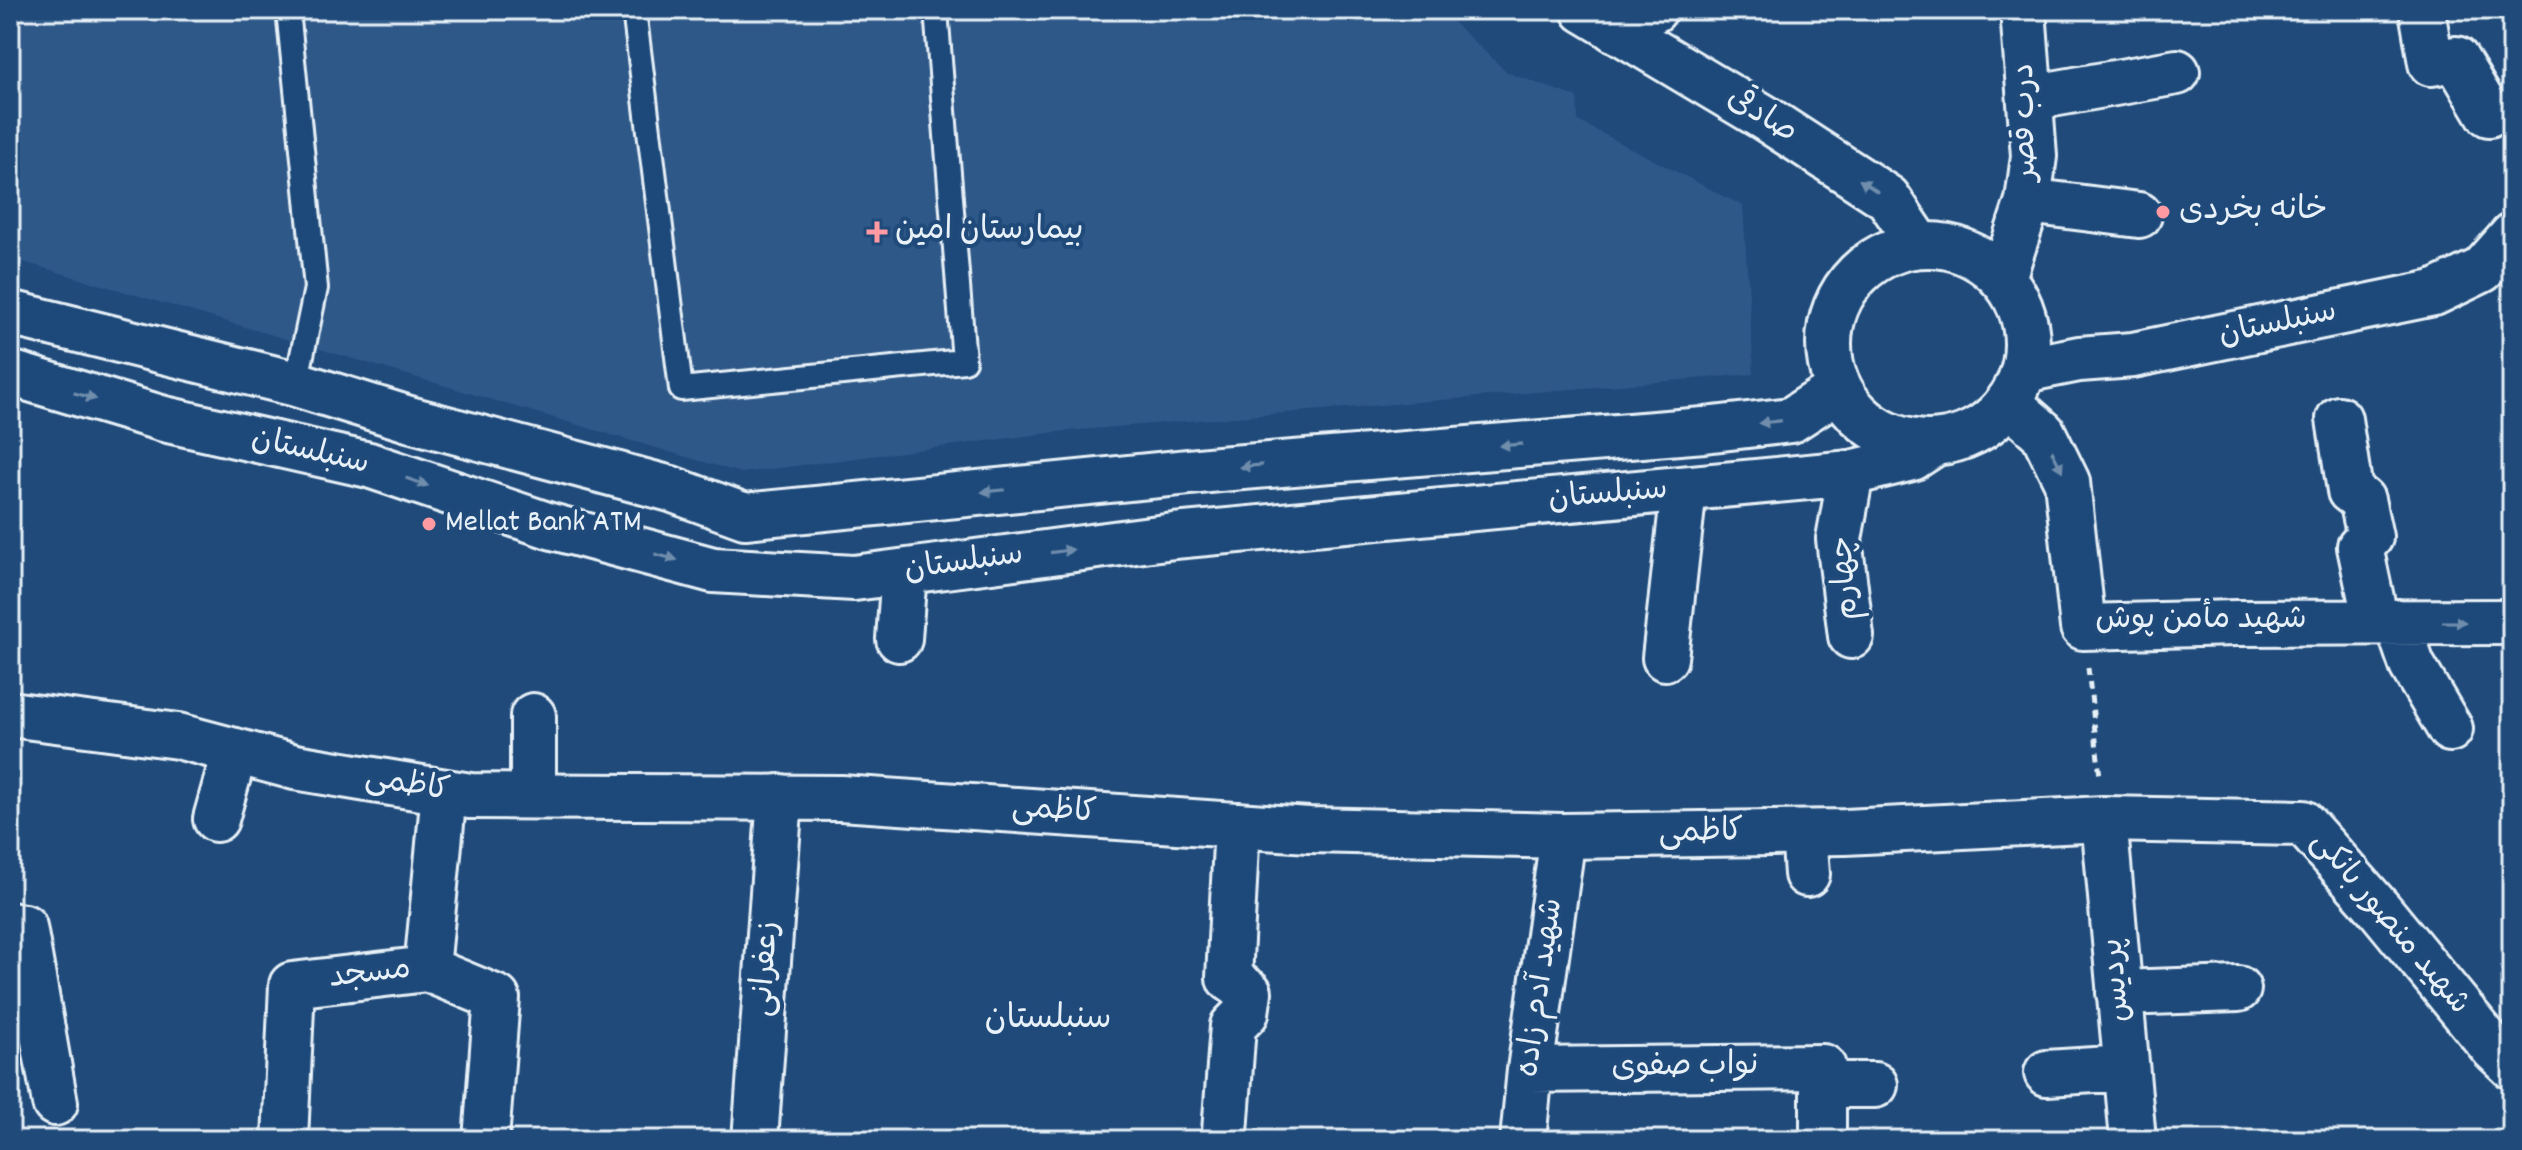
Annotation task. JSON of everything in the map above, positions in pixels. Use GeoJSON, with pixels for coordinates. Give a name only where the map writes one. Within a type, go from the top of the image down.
{"type":"FeatureCollection","features":[{"type":"Feature","properties":{"kind":"street"},"geometry":{"type":"LineString","coordinates":[[1599,20],[1654,10]]}},
{"type":"Feature","properties":{"kind":"street","name":"درب قصر"},"geometry":{"type":"LineString","coordinates":[[2003,278],[2028,201],[2034,156],[2023,10]]}},
{"type":"Feature","properties":{"kind":"street"},"geometry":{"type":"LineString","coordinates":[[2422,10],[2431,63],[2456,59],[2489,114]]}},
{"type":"Feature","properties":{"kind":"street","name":"صادقی"},"geometry":{"type":"LineString","coordinates":[[1599,20],[1765,118],[1888,198],[1919,244]]}},
{"type":"Feature","properties":{"kind":"street"},"geometry":{"type":"LineString","coordinates":[[2030,98],[2177,72]]}},
{"type":"Feature","properties":{"kind":"street"},"geometry":{"type":"LineString","coordinates":[[2028,201],[2139,215]]}},
{"type":"Feature","properties":{"kind":"street","name":"سنبلستان"},"geometry":{"type":"LineString","coordinates":[[2016,386],[2079,359],[2133,355],[2434,293],[2482,270],[2512,236]]}},
{"type":"Feature","properties":{"kind":"street"},"geometry":{"type":"LineString","coordinates":[[1919,244],[1950,246],[1965,252],[1979,258],[2003,278],[2020,306],[2027,338],[2016,386],[1988,423],[1964,437],[1935,443],[1906,441],[1879,431],[1856,414],[1839,389],[1828,352],[1832,313],[1851,279],[1882,255],[1919,244]]}},
{"type":"Feature","properties":{"kind":"street","name":"سنبلستان"},"geometry":{"type":"LineString","coordinates":[[10,313],[296,384],[409,419],[671,489],[745,516],[1219,469],[1704,430],[1791,420],[1839,389]]}},
{"type":"Feature","properties":{"kind":"street","name":"سنبلستان"},"geometry":{"type":"LineString","coordinates":[[10,373],[164,419],[369,465],[550,526],[713,570],[854,578],[1174,536],[1851,473],[1912,458],[1935,443]]}},
{"type":"Feature","properties":{"kind":"street"},"geometry":{"type":"LineString","coordinates":[[284,446],[296,384]]}},
{"type":"Feature","properties":{"kind":"street","name":"شهید مأمن پوش"},"geometry":{"type":"LineString","coordinates":[[2016,386],[2067,482],[2083,627],[2512,622]]}},
{"type":"Feature","properties":{"kind":"street"},"geometry":{"type":"LineString","coordinates":[[2339,419],[2350,491],[2362,500],[2370,537],[2360,547],[2386,622],[2450,729]]}},
{"type":"Feature","properties":{"kind":"street","name":"چهارم"},"geometry":{"type":"LineString","coordinates":[[1851,473],[1839,539],[1851,636]]}},
{"type":"Feature","properties":{"kind":"street"},"geometry":{"type":"LineString","coordinates":[[1665,658],[1684,489]]}},
{"type":"Feature","properties":{"kind":"street"},"geometry":{"type":"LineString","coordinates":[[899,639],[904,572]]}},
{"type":"Feature","properties":{"kind":"street","name":"کاظمی"},"geometry":{"type":"LineString","coordinates":[[10,714],[178,736],[295,767],[470,796],[841,798],[1309,830],[1563,836],[1806,853],[2104,819]]}},
{"type":"Feature","properties":{"kind":"street"},"geometry":{"type":"LineString","coordinates":[[533,716],[533,796]]}},
{"type":"Feature","properties":{"kind":"street"},"geometry":{"type":"LineString","coordinates":[[216,819],[235,751]]}},
{"type":"Feature","properties":{"kind":"street","name":"مسجد"},"geometry":{"type":"LineString","coordinates":[[285,1140],[292,985],[427,969],[444,792]]}},
{"type":"Feature","properties":{"kind":"street","name":"زعفرانی"},"geometry":{"type":"LineString","coordinates":[[755,1140],[780,797]]}},
{"type":"Feature","properties":{"kind":"street","name":"پردیس"},"geometry":{"type":"LineString","coordinates":[[2104,819],[2133,1140]]}},
{"type":"Feature","properties":{"kind":"street","name":"شهید منصور بانکی"},"geometry":{"type":"LineString","coordinates":[[2104,819],[2303,823],[2380,910],[2494,1049],[2512,1066]]}},
{"type":"Feature","properties":{"kind":"street"},"geometry":{"type":"LineString","coordinates":[[1225,1132],[1233,1026],[1246,1013],[1249,992],[1229,978],[1237,825]]}},
{"type":"Feature","properties":{"kind":"street","name":"شهید آدم زاده"},"geometry":{"type":"LineString","coordinates":[[1523,1140],[1563,836]]}},
{"type":"Feature","properties":{"kind":"street"},"geometry":{"type":"LineString","coordinates":[[10,925],[24,927],[55,1103]]}},
{"type":"Feature","properties":{"kind":"street"},"geometry":{"type":"LineString","coordinates":[[427,969],[497,998],[486,1140]]}},
{"type":"Feature","properties":{"kind":"street"},"geometry":{"type":"LineString","coordinates":[[2119,993],[2238,989]]}},
{"type":"Feature","properties":{"kind":"street","name":"نواب صفوی"},"geometry":{"type":"LineString","coordinates":[[1530,1070],[1823,1067],[1823,1085]]}},
{"type":"Feature","properties":{"kind":"street"},"geometry":{"type":"LineString","coordinates":[[2047,1073],[2126,1068]]}},
{"type":"Feature","properties":{"kind":"street"},"geometry":{"type":"LineString","coordinates":[[1823,1140],[1823,1085],[1875,1085]]}},
{"type":"Feature","properties":{"kind":"lane"},"geometry":{"type":"LineString","coordinates":[[288,10],[316,288],[296,384]]}},
{"type":"Feature","properties":{"kind":"lane"},"geometry":{"type":"LineString","coordinates":[[634,10],[681,389],[964,361],[936,10]]}},
{"type":"Feature","properties":{"kind":"path"},"geometry":{"type":"LineString","coordinates":[[2083,627],[2104,819]]}},
{"type":"Feature","properties":{"kind":"shaded area","name":"بیمارستان امین"},"geometry":{"type":"Polygon","coordinates":[[[10,10],[1440,10],[1508,73],[1577,97],[1578,121],[1743,206],[1754,374],[1056,432],[741,473],[10,258],[10,10]]]}},
{"type":"Feature","properties":{"kind":"place","name":"خانه بخردی"},"geometry":{"type":"Point","coordinates":[2163,212]}},
{"type":"Feature","properties":{"kind":"place","name":"بیمارستان امین"},"geometry":{"type":"Point","coordinates":[877,232]}},
{"type":"Feature","properties":{"kind":"place","name":"Mellat Bank ATM"},"geometry":{"type":"Point","coordinates":[429,524]}},
{"type":"Feature","properties":{"kind":"district","name":"سنبلستان"},"geometry":{"type":"Point","coordinates":[1048,1020]}}]}
